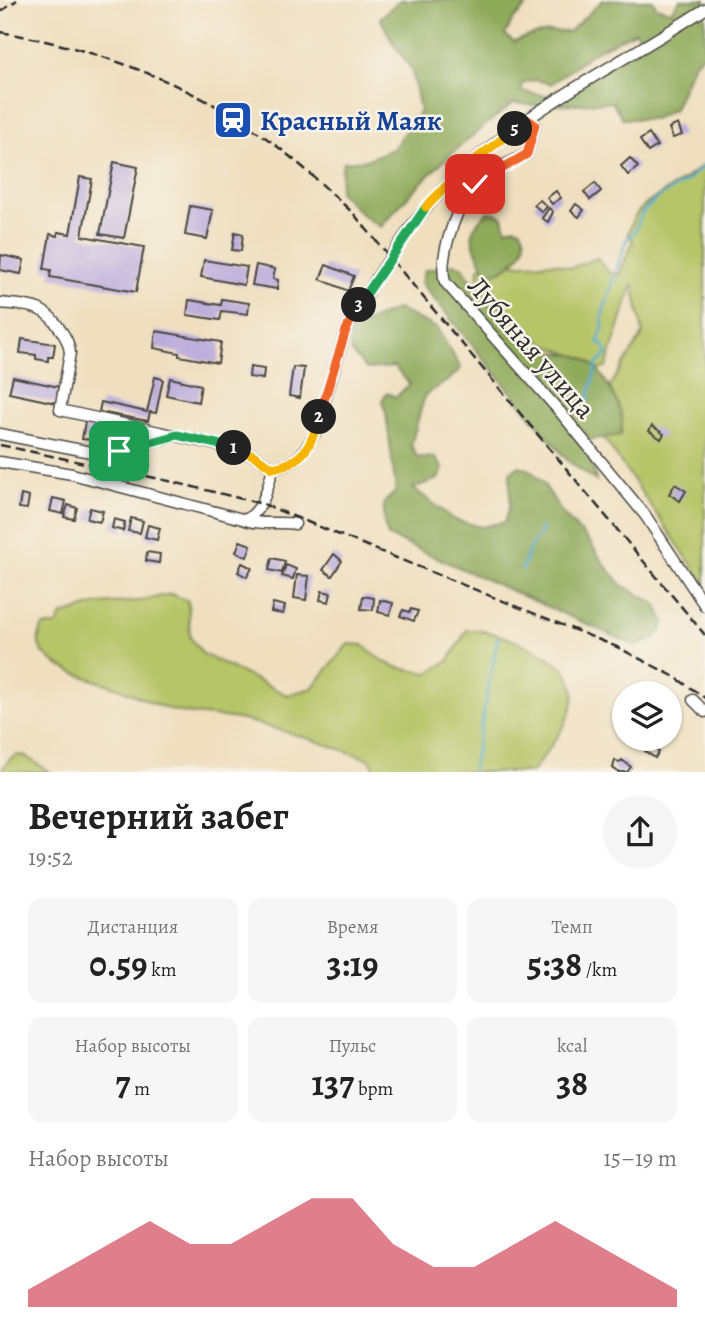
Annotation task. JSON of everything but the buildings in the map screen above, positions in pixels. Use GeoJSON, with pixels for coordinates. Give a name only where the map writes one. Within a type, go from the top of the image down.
{"type":"FeatureCollection","features":[{"type":"Feature","properties":{"kind":"street"},"geometry":{"type":"LineString","coordinates":[[0,303],[41,309],[56,322],[69,344],[70,353],[60,410],[236,449],[253,455],[273,468],[288,465],[307,449],[315,433],[346,330],[412,224],[434,197],[500,139],[554,100],[705,9]]}},
{"type":"Feature","properties":{"kind":"street","name":"Лубяная улица"},"geometry":{"type":"LineString","coordinates":[[528,120],[535,125],[527,154],[488,175],[475,184],[467,195],[444,252],[442,270],[445,282],[645,515],[705,606]]}},
{"type":"Feature","properties":{"kind":"street"},"geometry":{"type":"LineString","coordinates":[[0,434],[96,453],[119,451],[177,435]]}},
{"type":"Feature","properties":{"kind":"street"},"geometry":{"type":"LineString","coordinates":[[0,462],[72,474],[258,524],[277,521],[295,524]]}},
{"type":"Feature","properties":{"kind":"street"},"geometry":{"type":"LineString","coordinates":[[246,520],[256,513],[262,504],[273,468]]}},
{"type":"Feature","properties":{"kind":"street"},"geometry":{"type":"LineString","coordinates":[[693,699],[705,712]]}},
{"type":"Feature","properties":{"kind":"green space"},"geometry":{"type":"Polygon","coordinates":[[[400,0],[532,0],[512,21],[505,35],[514,42],[541,33],[569,32],[603,0],[653,0],[656,7],[671,11],[680,0],[705,0],[705,52],[694,63],[674,109],[654,119],[623,119],[612,102],[540,106],[514,103],[444,161],[381,227],[365,217],[339,192],[343,162],[366,160],[393,149],[420,111],[412,70],[380,18],[400,0]],[[636,31],[592,53],[551,84],[536,80],[523,83],[521,91],[546,96],[581,80],[639,40],[636,31]]]}},
{"type":"Feature","properties":{"kind":"green space"},"geometry":{"type":"Polygon","coordinates":[[[705,163],[705,584],[590,418],[643,334],[633,283],[606,368],[584,373],[575,366],[571,354],[548,346],[509,317],[488,297],[478,280],[479,268],[493,261],[556,263],[571,268],[597,258],[607,271],[619,275],[633,241],[628,234],[637,213],[705,163]]]}},
{"type":"Feature","properties":{"kind":"green space"},"geometry":{"type":"Polygon","coordinates":[[[488,212],[503,217],[506,229],[521,229],[525,240],[522,252],[512,263],[500,271],[488,274],[477,253],[472,235],[475,226],[488,212]]]}},
{"type":"Feature","properties":{"kind":"green space"},"geometry":{"type":"Polygon","coordinates":[[[455,264],[462,266],[495,310],[524,340],[539,350],[575,355],[588,360],[601,374],[613,393],[622,421],[621,435],[587,440],[596,481],[568,461],[421,283],[425,270],[455,264]]]}},
{"type":"Feature","properties":{"kind":"green space"},"geometry":{"type":"Polygon","coordinates":[[[397,309],[437,328],[461,368],[449,380],[425,395],[411,445],[417,457],[435,458],[443,469],[438,479],[413,488],[455,520],[482,527],[505,522],[510,505],[510,472],[520,466],[531,471],[622,585],[656,604],[665,623],[655,639],[636,646],[388,536],[384,523],[384,503],[396,491],[382,400],[387,393],[396,397],[410,384],[394,367],[367,369],[351,352],[350,334],[367,322],[397,309]]]}},
{"type":"Feature","properties":{"kind":"green space"},"geometry":{"type":"Polygon","coordinates":[[[171,594],[188,601],[190,637],[203,654],[287,695],[312,688],[348,644],[363,645],[393,666],[429,673],[449,660],[467,630],[503,637],[553,660],[564,669],[570,680],[574,693],[572,706],[558,736],[532,772],[377,772],[369,759],[293,734],[238,719],[190,714],[165,708],[63,668],[42,650],[39,639],[43,626],[56,626],[62,615],[98,604],[140,601],[171,594]]]}},
{"type":"Feature","properties":{"kind":"green space"},"geometry":{"type":"Polygon","coordinates":[[[17,755],[25,756],[50,772],[0,772],[10,759],[17,755]]]}},
{"type":"Feature","properties":{"kind":"waterway"},"geometry":{"type":"LineString","coordinates":[[588,400],[597,364],[607,354],[605,347],[598,342],[603,327],[602,316],[626,240],[635,231],[642,213],[657,198],[687,181],[705,164]]}},
{"type":"Feature","properties":{"kind":"waterway"},"geometry":{"type":"LineString","coordinates":[[522,570],[531,545],[542,527]]}},
{"type":"Feature","properties":{"kind":"waterway"},"geometry":{"type":"LineString","coordinates":[[472,772],[498,637]]}},
{"type":"Feature","properties":{"kind":"railway"},"geometry":{"type":"LineString","coordinates":[[0,12],[17,0]]}},
{"type":"Feature","properties":{"kind":"railway"},"geometry":{"type":"LineString","coordinates":[[0,32],[78,49],[155,76],[228,113],[301,165],[353,213],[705,635]]}},
{"type":"Feature","properties":{"kind":"railway"},"geometry":{"type":"LineString","coordinates":[[0,445],[263,504],[617,647],[675,677],[705,698]]}},
{"type":"Feature","properties":{"kind":"place","name":"Красный Маяк"},"geometry":{"type":"Point","coordinates":[233,120]}},
{"type":"Feature","properties":{"kind":"route"},"geometry":{"type":"LineString","coordinates":[[119,451],[177,435],[236,449],[253,455],[273,468],[288,465],[298,459],[315,433],[346,330],[412,224],[434,197],[500,139],[528,120],[535,125],[527,154],[475,184]]}}]}
